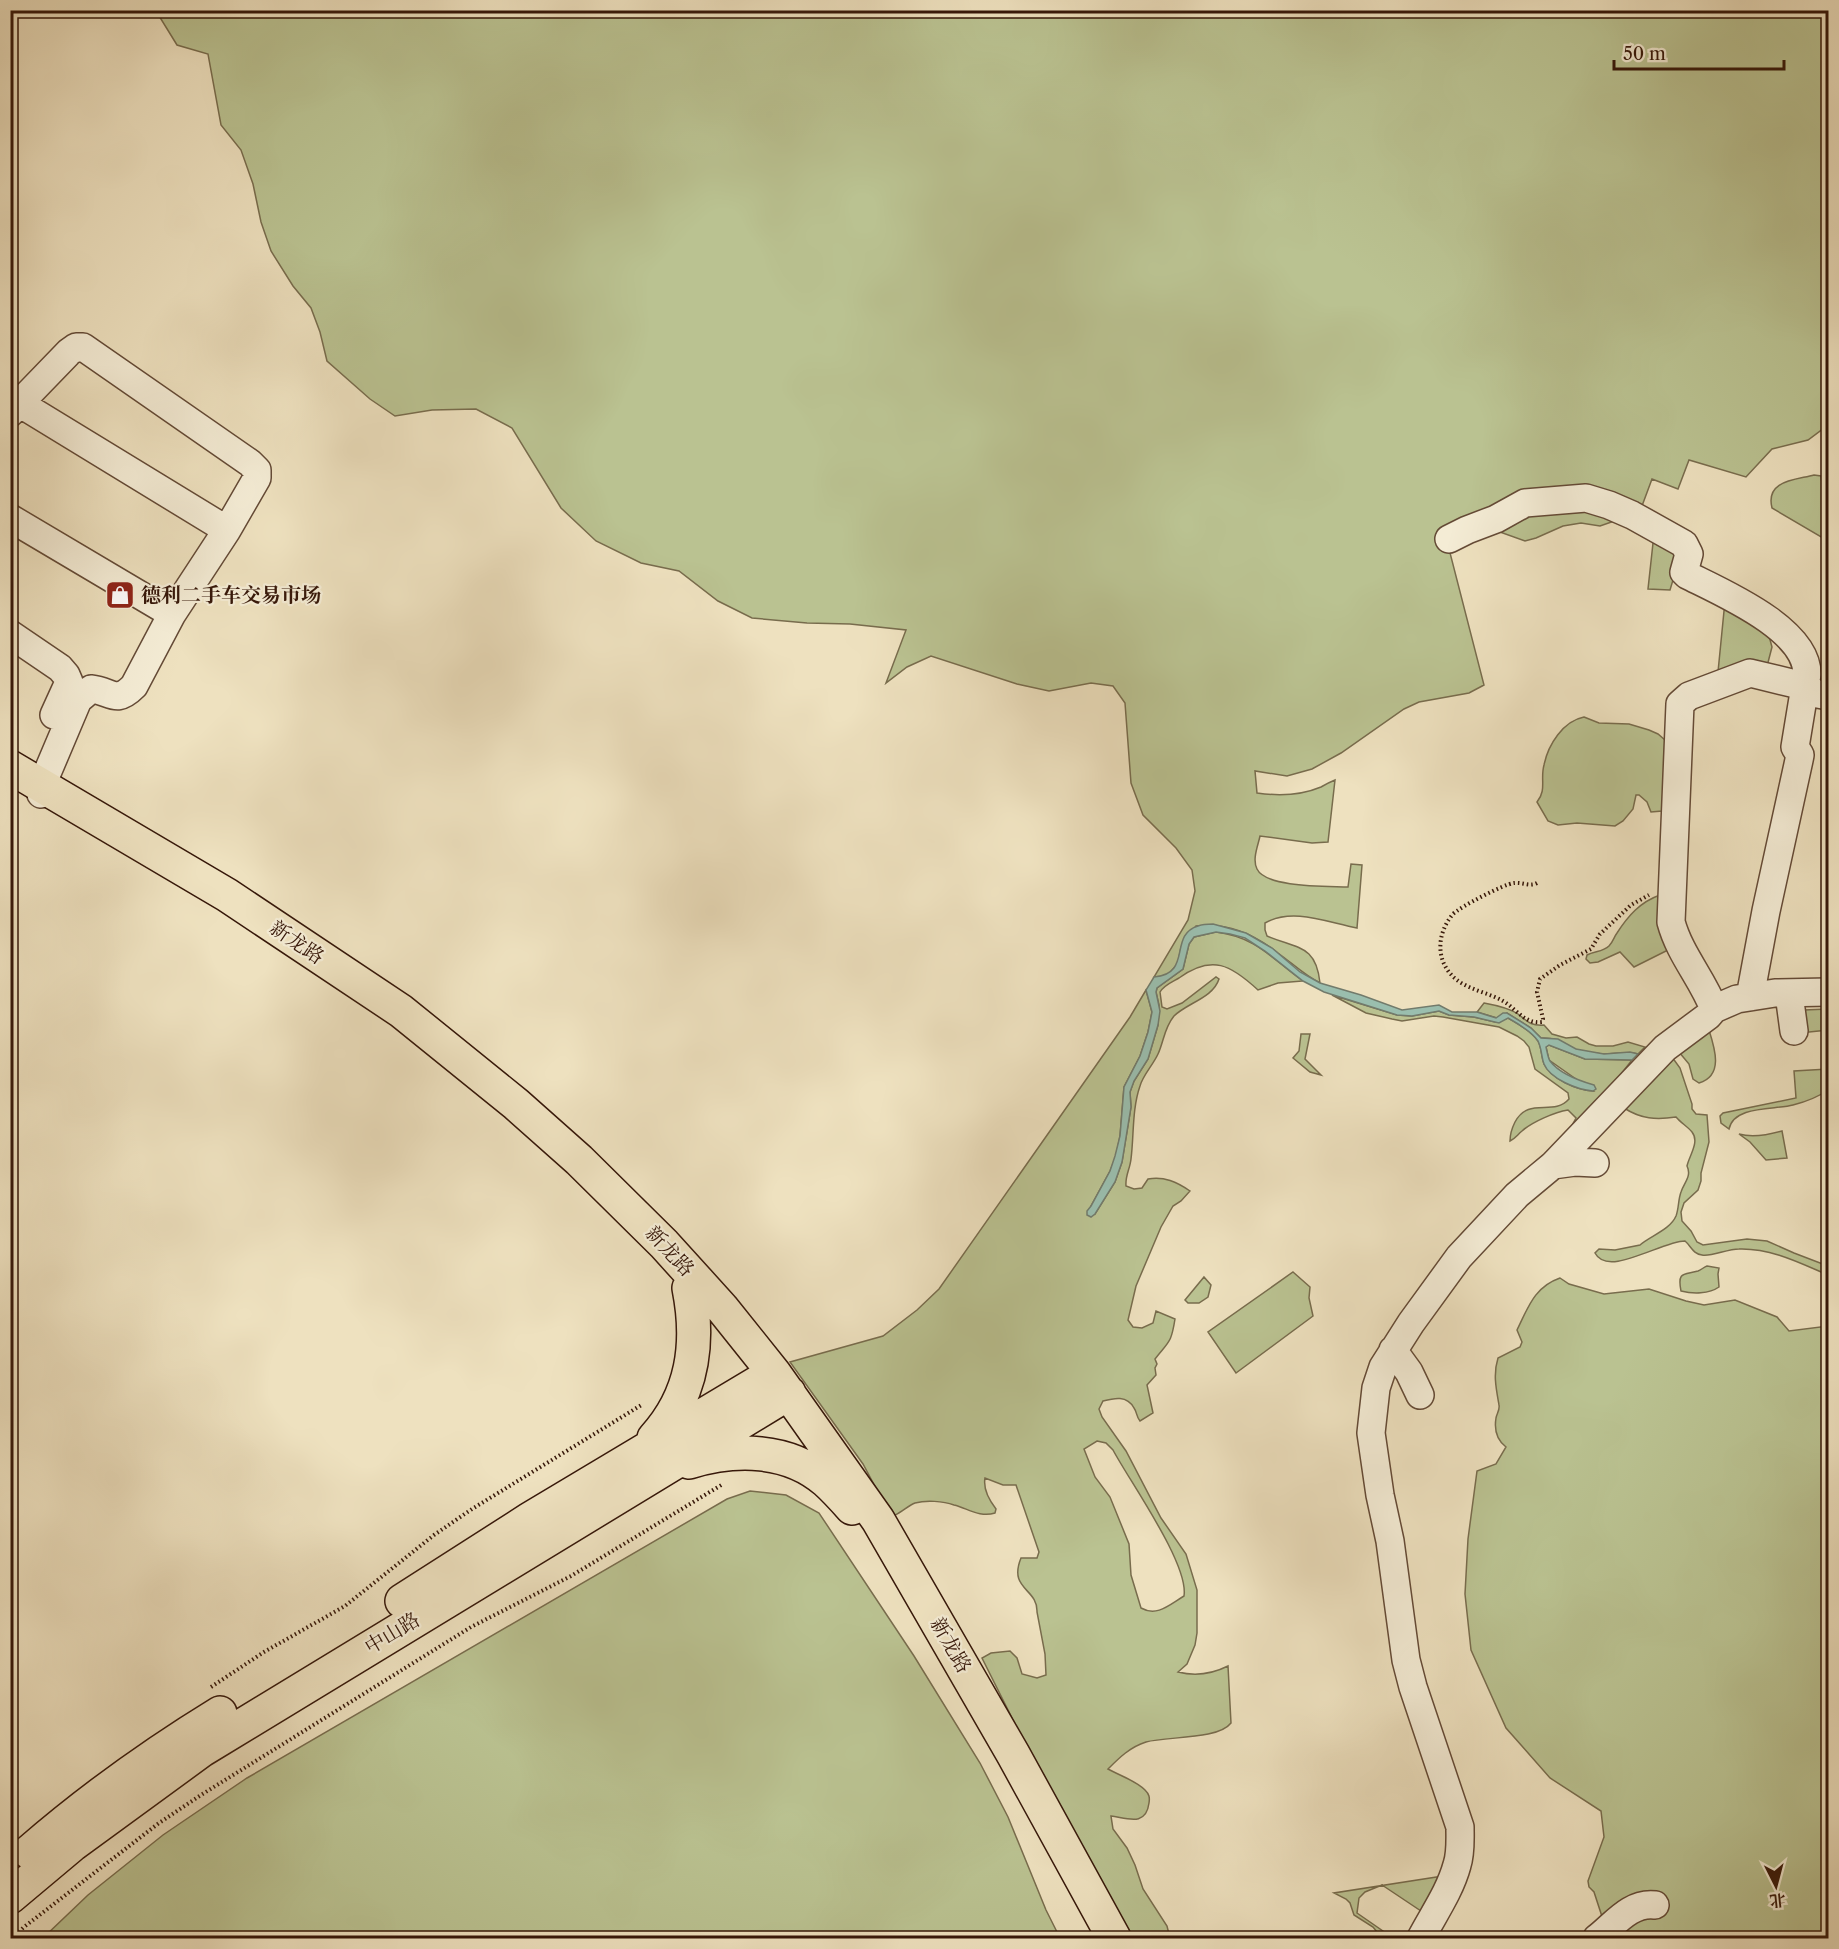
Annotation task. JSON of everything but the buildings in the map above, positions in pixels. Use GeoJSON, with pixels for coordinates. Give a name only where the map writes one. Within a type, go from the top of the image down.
{"type":"FeatureCollection","features":[{"type":"Feature","properties":{"kind":"main road","name":"新龙路"},"geometry":{"type":"LineString","coordinates":[[25,781],[221,903],[393,1017],[510,1110],[573,1166],[660,1252],[776,1386],[884,1531],[1013,1754],[1113,1938]]}},
{"type":"Feature","properties":{"kind":"main road","name":"新龙路"},"geometry":{"type":"LineString","coordinates":[[25,781],[227,895],[410,1018],[516,1104],[579,1160],[664,1244],[722,1308],[868,1525],[1006,1759],[1101,1938]]}},
{"type":"Feature","properties":{"kind":"main road"},"geometry":{"type":"LineString","coordinates":[[646,1464],[666,1424],[679,1405],[687,1382],[694,1333],[694,1313],[689,1288]]}},
{"type":"Feature","properties":{"kind":"main road","name":"中山路"},"geometry":{"type":"LineString","coordinates":[[10,1868],[70,1816],[180,1737],[381,1614],[646,1464],[776,1386]]}},
{"type":"Feature","properties":{"kind":"main road"},"geometry":{"type":"LineString","coordinates":[[646,1464],[726,1454],[773,1455],[800,1464],[826,1481],[868,1525]]}},
{"type":"Feature","properties":{"kind":"main road","name":"中山路"},"geometry":{"type":"LineString","coordinates":[[10,1897],[72,1845],[202,1750],[646,1464]]}},
{"type":"Feature","properties":{"kind":"street"},"geometry":{"type":"LineString","coordinates":[[25,781],[78,700],[91,689],[113,697],[124,696],[134,686],[172,614],[228,530],[257,478],[257,470],[84,347],[76,347],[69,352],[15,408],[228,530]]}},
{"type":"Feature","properties":{"kind":"street"},"geometry":{"type":"LineString","coordinates":[[1449,539],[1496,519],[1525,503],[1586,498],[1609,505],[1684,544],[1689,554],[1684,568],[1687,575],[1738,600],[1784,632],[1802,651],[1817,691],[1795,747],[1800,760],[1766,911],[1750,997]]}},
{"type":"Feature","properties":{"kind":"street"},"geometry":{"type":"LineString","coordinates":[[10,518],[172,614]]}},
{"type":"Feature","properties":{"kind":"street"},"geometry":{"type":"LineString","coordinates":[[10,634],[60,668],[69,682],[25,781]]}},
{"type":"Feature","properties":{"kind":"street"},"geometry":{"type":"LineString","coordinates":[[1714,1009],[1703,985],[1682,952],[1671,922],[1680,704],[1689,696],[1750,673],[1817,691]]}},
{"type":"Feature","properties":{"kind":"street"},"geometry":{"type":"LineString","coordinates":[[1421,1938],[1457,1865],[1460,1827],[1406,1660],[1390,1541],[1380,1495],[1371,1433],[1376,1388],[1383,1367],[1459,1257],[1517,1195],[1553,1164],[1665,1048],[1714,1009],[1737,999],[1775,993],[1828,992]]}},
{"type":"Feature","properties":{"kind":"street"},"geometry":{"type":"LineString","coordinates":[[1789,994],[1794,1031]]}},
{"type":"Feature","properties":{"kind":"street"},"geometry":{"type":"LineString","coordinates":[[1553,1164],[1595,1163]]}},
{"type":"Feature","properties":{"kind":"street"},"geometry":{"type":"LineString","coordinates":[[1393,1350],[1409,1372],[1420,1395]]}},
{"type":"Feature","properties":{"kind":"street"},"geometry":{"type":"LineString","coordinates":[[1597,1938],[1626,1913],[1641,1905],[1655,1905]]}},
{"type":"Feature","properties":{"kind":"path"},"geometry":{"type":"LineString","coordinates":[[1537,883],[1532,886],[1520,883],[1509,884],[1464,906],[1452,915],[1448,922],[1441,937],[1439,950],[1445,966],[1457,980],[1503,1001],[1525,1019],[1537,1023],[1542,1022],[1543,1019],[1537,992],[1540,979],[1560,965],[1591,949],[1600,934],[1631,904],[1672,886]]}},
{"type":"Feature","properties":{"kind":"path"},"geometry":{"type":"LineString","coordinates":[[205,1690],[273,1647],[345,1606],[434,1535],[472,1509],[642,1406],[648,1400]]}},
{"type":"Feature","properties":{"kind":"path"},"geometry":{"type":"LineString","coordinates":[[12,1938],[159,1823],[201,1795],[462,1633],[571,1576],[728,1480]]}},
{"type":"Feature","properties":{"kind":"shaded area"},"geometry":{"type":"Polygon","coordinates":[[[156,11],[1828,11],[1828,425],[1808,440],[1772,449],[1746,477],[1689,460],[1678,489],[1652,479],[1639,514],[1582,492],[1449,549],[1484,685],[1469,693],[1419,702],[1404,709],[1341,753],[1312,769],[1287,776],[1255,771],[1257,793],[1265,794],[1306,792],[1335,780],[1328,842],[1312,843],[1260,836],[1255,861],[1257,869],[1263,875],[1272,880],[1298,885],[1348,887],[1351,864],[1362,865],[1357,928],[1299,916],[1276,918],[1265,923],[1267,936],[1296,946],[1309,954],[1318,970],[1320,983],[1259,940],[1229,928],[1207,925],[1196,926],[1181,947],[1178,963],[1169,974],[1154,977],[1188,920],[1195,891],[1192,870],[1176,848],[1143,815],[1131,783],[1125,703],[1113,686],[1091,683],[1049,691],[1017,684],[931,656],[907,667],[886,683],[906,630],[752,618],[718,601],[679,571],[641,563],[596,541],[561,508],[512,428],[476,409],[432,410],[395,416],[370,399],[327,361],[311,308],[293,286],[271,251],[261,222],[253,184],[241,150],[221,125],[208,54],[177,45],[156,11]]]}},
{"type":"Feature","properties":{"kind":"shaded area"},"geometry":{"type":"Polygon","coordinates":[[[1814,475],[1821,476],[1825,506],[1828,509],[1828,541],[1772,508],[1771,499],[1777,487],[1791,480],[1814,475]]]}},
{"type":"Feature","properties":{"kind":"shaded area"},"geometry":{"type":"Polygon","coordinates":[[[1562,504],[1620,519],[1600,526],[1581,523],[1563,526],[1525,541],[1500,532],[1488,532],[1488,529],[1562,504]]]}},
{"type":"Feature","properties":{"kind":"shaded area"},"geometry":{"type":"Polygon","coordinates":[[[1654,534],[1676,549],[1676,570],[1670,590],[1648,589],[1654,534]]]}},
{"type":"Feature","properties":{"kind":"shaded area"},"geometry":{"type":"Polygon","coordinates":[[[1725,601],[1769,636],[1772,647],[1765,674],[1717,682],[1725,601]]]}},
{"type":"Feature","properties":{"kind":"shaded area"},"geometry":{"type":"Polygon","coordinates":[[[1584,717],[1599,723],[1629,724],[1658,734],[1665,740],[1662,811],[1651,812],[1647,802],[1636,795],[1633,809],[1623,821],[1615,826],[1577,823],[1558,825],[1548,821],[1537,802],[1543,789],[1546,757],[1553,742],[1563,729],[1576,719],[1584,717]]]}},
{"type":"Feature","properties":{"kind":"shaded area"},"geometry":{"type":"Polygon","coordinates":[[[1660,895],[1670,949],[1634,967],[1620,952],[1598,962],[1590,963],[1586,959],[1587,955],[1609,946],[1635,910],[1660,895]]]}},
{"type":"Feature","properties":{"kind":"shaded area"},"geometry":{"type":"Polygon","coordinates":[[[1213,924],[1246,933],[1272,948],[1300,972],[1320,983],[1402,1010],[1439,1005],[1452,1012],[1477,1012],[1496,1018],[1507,1013],[1531,1028],[1541,1038],[1558,1039],[1576,1049],[1604,1054],[1630,1052],[1638,1054],[1632,1060],[1585,1059],[1549,1045],[1546,1047],[1549,1060],[1554,1065],[1570,1076],[1594,1085],[1596,1089],[1593,1091],[1580,1088],[1565,1083],[1552,1074],[1544,1064],[1538,1041],[1528,1031],[1508,1018],[1499,1023],[1474,1017],[1449,1015],[1439,1011],[1412,1016],[1397,1015],[1324,992],[1303,981],[1245,938],[1216,932],[1194,937],[1189,944],[1183,969],[1157,988],[1160,1011],[1158,1025],[1148,1059],[1130,1092],[1131,1107],[1122,1162],[1115,1182],[1091,1217],[1087,1215],[1087,1211],[1110,1171],[1115,1156],[1120,1136],[1124,1087],[1140,1056],[1148,1032],[1152,1012],[1146,990],[1154,977],[1166,974],[1173,969],[1184,937],[1189,931],[1200,925],[1213,924]]]}},
{"type":"Feature","properties":{"kind":"shaded area"},"geometry":{"type":"Polygon","coordinates":[[[1216,932],[1243,939],[1263,950],[1303,981],[1278,983],[1258,990],[1230,969],[1211,965],[1201,966],[1166,986],[1160,992],[1162,1007],[1167,1009],[1182,1003],[1216,977],[1219,979],[1216,986],[1206,996],[1174,1016],[1166,1030],[1158,1054],[1141,1082],[1137,1095],[1126,1186],[1134,1189],[1142,1188],[1148,1179],[1159,1178],[1175,1182],[1190,1191],[1173,1206],[1161,1227],[1136,1286],[1128,1320],[1133,1327],[1142,1328],[1153,1323],[1156,1311],[1175,1319],[1169,1342],[1155,1359],[1156,1375],[1147,1385],[1153,1413],[1140,1421],[1131,1404],[1120,1398],[1103,1401],[1099,1409],[1102,1417],[1126,1451],[1161,1518],[1186,1554],[1197,1590],[1195,1645],[1187,1664],[1178,1672],[1203,1674],[1228,1666],[1231,1723],[1204,1735],[1155,1740],[1140,1744],[1125,1753],[1108,1769],[1137,1783],[1149,1796],[1147,1811],[1140,1818],[1111,1816],[1113,1829],[1127,1848],[1143,1889],[1167,1926],[1170,1938],[1128,1938],[1045,1784],[982,1658],[991,1653],[1010,1651],[1017,1658],[1022,1674],[1037,1678],[1046,1675],[1045,1654],[1036,1604],[1018,1577],[1021,1558],[1037,1558],[1039,1552],[1016,1485],[1003,1485],[985,1478],[986,1490],[996,1509],[995,1513],[979,1513],[950,1504],[929,1501],[915,1503],[895,1515],[878,1492],[863,1464],[790,1362],[883,1336],[917,1310],[939,1289],[1130,1017],[1146,990],[1152,1012],[1148,1032],[1140,1056],[1124,1087],[1116,1156],[1091,1206],[1095,1214],[1115,1182],[1122,1162],[1131,1107],[1130,1092],[1148,1059],[1158,1025],[1157,988],[1183,969],[1189,944],[1194,937],[1216,932]],[[1097,1441],[1084,1449],[1095,1477],[1110,1497],[1129,1544],[1131,1575],[1141,1608],[1158,1611],[1184,1596],[1183,1582],[1157,1523],[1113,1450],[1106,1443],[1097,1441]]]}},
{"type":"Feature","properties":{"kind":"shaded area"},"geometry":{"type":"Polygon","coordinates":[[[1332,995],[1397,1015],[1412,1016],[1439,1011],[1449,1015],[1495,1022],[1508,1018],[1538,1041],[1544,1064],[1552,1074],[1565,1083],[1587,1090],[1593,1091],[1549,1060],[1546,1047],[1549,1045],[1585,1059],[1632,1060],[1614,1083],[1570,1129],[1576,1118],[1568,1110],[1538,1121],[1510,1141],[1515,1122],[1521,1114],[1534,1108],[1556,1107],[1569,1099],[1568,1093],[1535,1069],[1529,1047],[1524,1041],[1499,1027],[1443,1017],[1434,1016],[1402,1021],[1366,1013],[1332,995]]]}},
{"type":"Feature","properties":{"kind":"shaded area"},"geometry":{"type":"Polygon","coordinates":[[[1484,1003],[1510,1010],[1530,1023],[1544,1025],[1552,1034],[1566,1038],[1577,1037],[1596,1046],[1613,1046],[1628,1042],[1645,1047],[1638,1054],[1602,1054],[1576,1050],[1554,1039],[1541,1038],[1531,1028],[1507,1013],[1497,1018],[1477,1012],[1484,1003]]]}},
{"type":"Feature","properties":{"kind":"shaded area"},"geometry":{"type":"Polygon","coordinates":[[[1828,1009],[1828,1030],[1800,1033],[1804,1010],[1828,1009]]]}},
{"type":"Feature","properties":{"kind":"shaded area"},"geometry":{"type":"Polygon","coordinates":[[[1708,1027],[1715,1051],[1715,1067],[1707,1079],[1699,1083],[1693,1079],[1689,1064],[1679,1052],[1708,1027]]]}},
{"type":"Feature","properties":{"kind":"shaded area"},"geometry":{"type":"Polygon","coordinates":[[[1301,1034],[1310,1034],[1305,1059],[1321,1075],[1310,1072],[1293,1058],[1299,1051],[1301,1034]]]}},
{"type":"Feature","properties":{"kind":"shaded area"},"geometry":{"type":"Polygon","coordinates":[[[1672,1057],[1680,1068],[1692,1109],[1696,1114],[1707,1115],[1709,1142],[1701,1181],[1698,1190],[1684,1203],[1681,1212],[1682,1221],[1697,1242],[1703,1245],[1747,1239],[1767,1241],[1828,1266],[1828,1275],[1785,1257],[1751,1249],[1729,1250],[1710,1255],[1699,1254],[1685,1241],[1611,1262],[1602,1260],[1595,1253],[1599,1249],[1615,1250],[1640,1245],[1665,1229],[1676,1216],[1680,1195],[1688,1176],[1687,1166],[1694,1145],[1694,1136],[1676,1117],[1649,1118],[1624,1108],[1672,1057]]]}},
{"type":"Feature","properties":{"kind":"shaded area"},"geometry":{"type":"Polygon","coordinates":[[[1828,1069],[1828,1090],[1820,1095],[1793,1105],[1747,1112],[1732,1121],[1729,1129],[1721,1123],[1720,1116],[1723,1113],[1796,1098],[1794,1071],[1828,1069]]]}},
{"type":"Feature","properties":{"kind":"shaded area"},"geometry":{"type":"Polygon","coordinates":[[[1782,1131],[1787,1158],[1766,1160],[1750,1142],[1739,1134],[1760,1136],[1782,1131]]]}},
{"type":"Feature","properties":{"kind":"shaded area"},"geometry":{"type":"Polygon","coordinates":[[[1707,1266],[1719,1268],[1719,1287],[1701,1293],[1681,1291],[1680,1280],[1683,1275],[1707,1266]]]}},
{"type":"Feature","properties":{"kind":"shaded area"},"geometry":{"type":"Polygon","coordinates":[[[1293,1272],[1310,1287],[1309,1298],[1313,1316],[1236,1373],[1208,1332],[1293,1272]]]}},
{"type":"Feature","properties":{"kind":"shaded area"},"geometry":{"type":"Polygon","coordinates":[[[1204,1277],[1211,1285],[1208,1297],[1199,1303],[1188,1303],[1185,1300],[1204,1277]]]}},
{"type":"Feature","properties":{"kind":"shaded area"},"geometry":{"type":"Polygon","coordinates":[[[1560,1278],[1569,1284],[1604,1294],[1649,1289],[1704,1305],[1735,1300],[1777,1317],[1789,1331],[1828,1326],[1828,1938],[1609,1938],[1594,1892],[1589,1887],[1588,1881],[1604,1837],[1601,1811],[1550,1778],[1506,1728],[1471,1650],[1465,1594],[1468,1539],[1477,1471],[1496,1464],[1506,1447],[1498,1438],[1495,1427],[1499,1410],[1496,1364],[1498,1358],[1520,1347],[1522,1342],[1517,1330],[1533,1299],[1544,1287],[1560,1278]]]}},
{"type":"Feature","properties":{"kind":"shaded area"},"geometry":{"type":"Polygon","coordinates":[[[750,1491],[786,1495],[819,1513],[914,1656],[980,1763],[1008,1817],[1046,1910],[1060,1938],[43,1938],[88,1895],[163,1835],[247,1778],[727,1499],[750,1491]]]}},
{"type":"Feature","properties":{"kind":"shaded area"},"geometry":{"type":"Polygon","coordinates":[[[1443,1876],[1424,1913],[1383,1885],[1443,1876]]]}},
{"type":"Feature","properties":{"kind":"shaded area"},"geometry":{"type":"Polygon","coordinates":[[[1380,1886],[1365,1892],[1359,1898],[1357,1913],[1393,1938],[1382,1938],[1373,1927],[1354,1915],[1346,1899],[1334,1893],[1380,1886]]]}},
{"type":"Feature","properties":{"kind":"place","name":"德利二手车交易市场"},"geometry":{"type":"Point","coordinates":[120,595]}}]}
